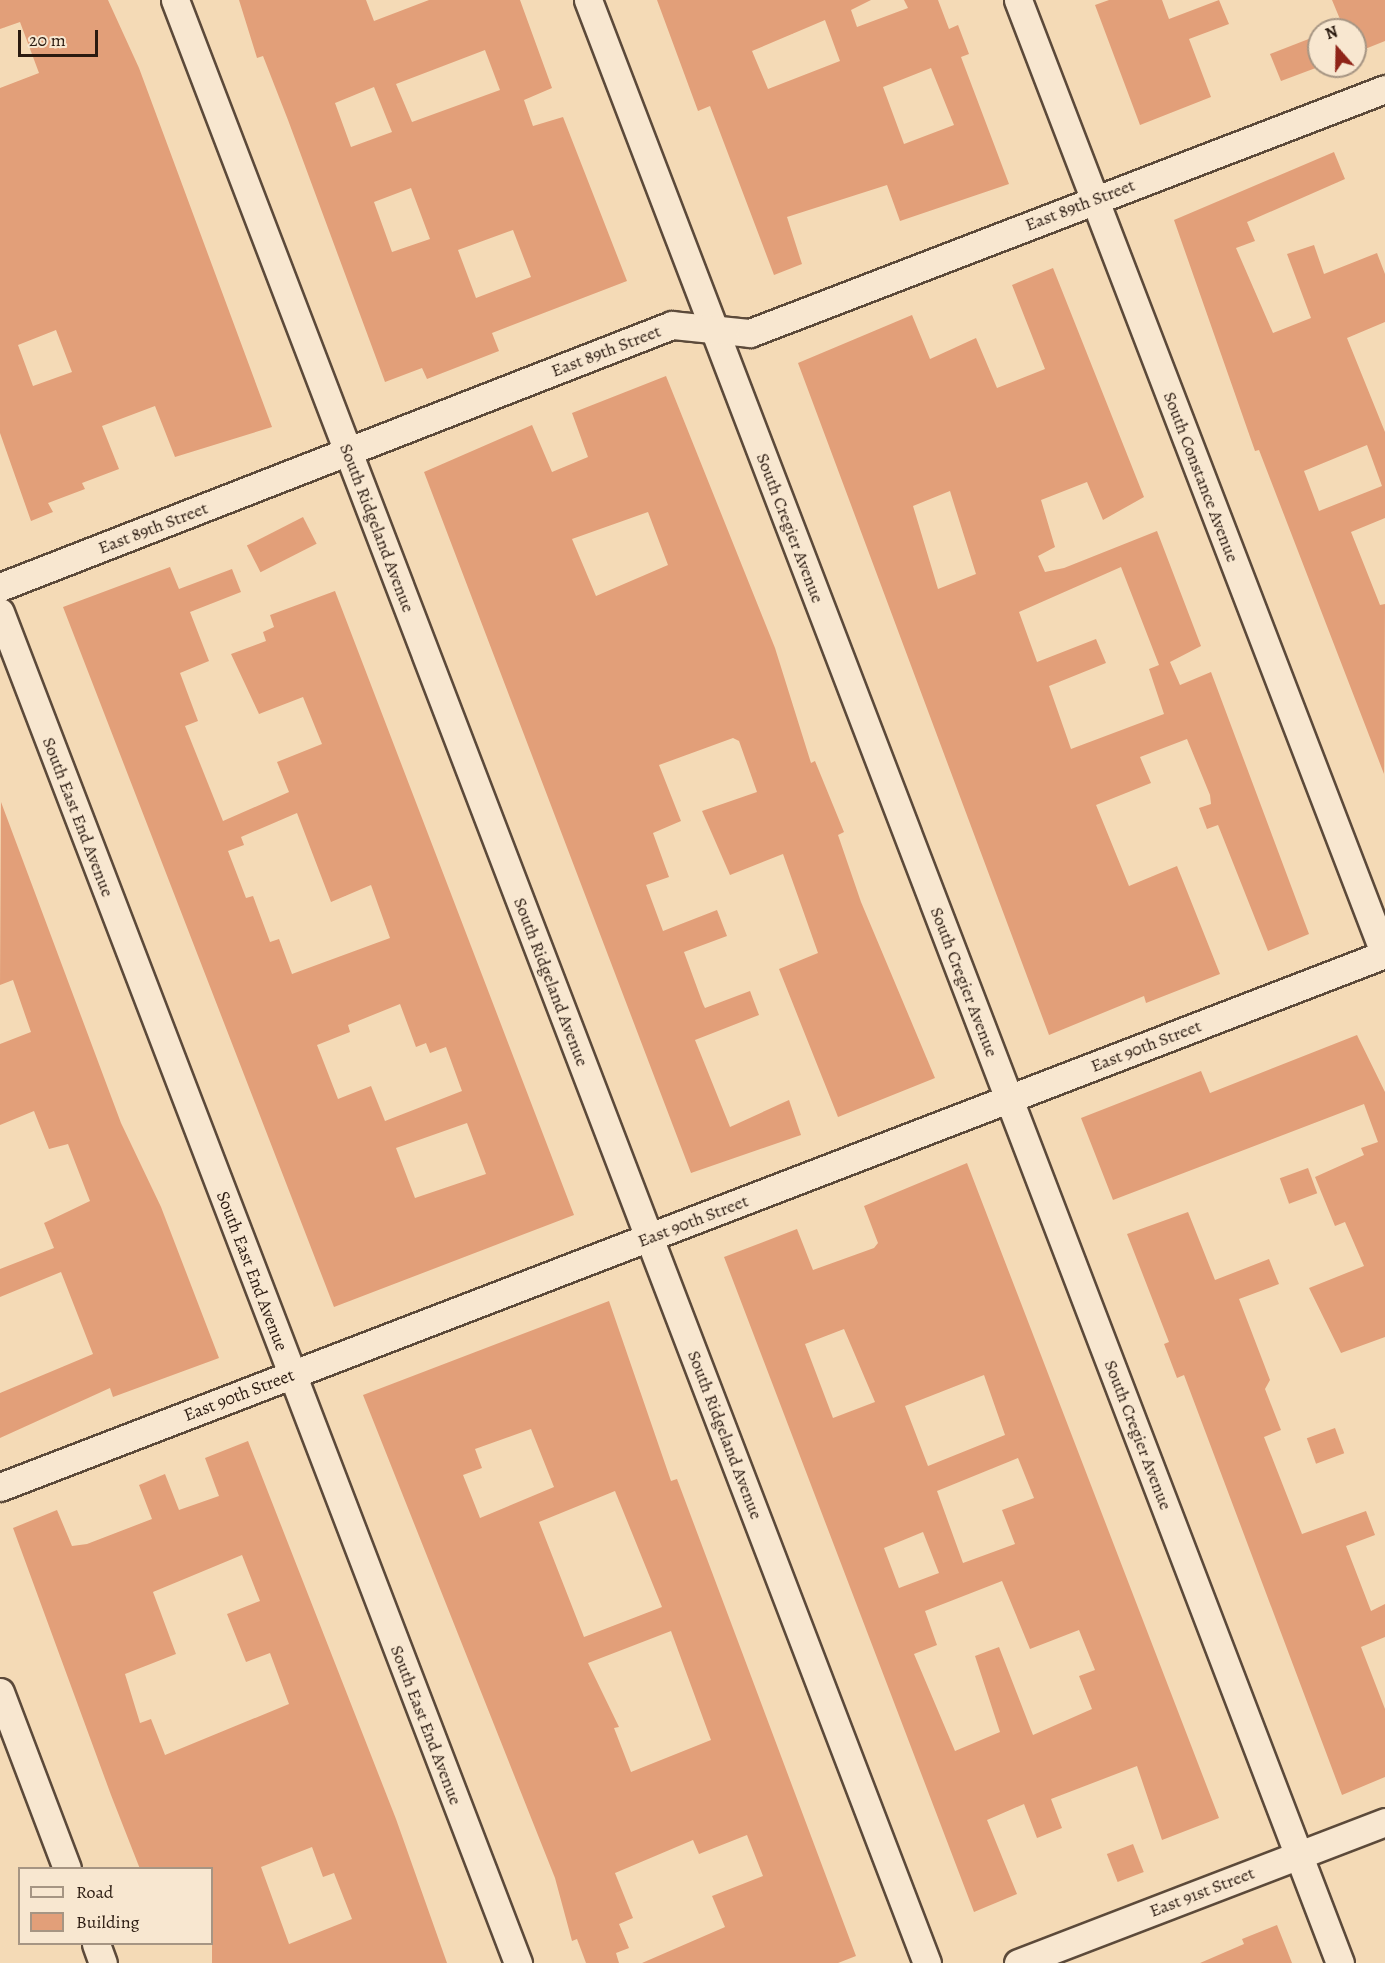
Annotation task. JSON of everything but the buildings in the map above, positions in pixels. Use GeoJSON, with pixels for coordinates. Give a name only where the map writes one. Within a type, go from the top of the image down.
{"type":"FeatureCollection","features":[{"type":"Feature","properties":{"kind":"street","name":"South Ridgeland Avenue"},"geometry":{"type":"LineString","coordinates":[[175,0],[927,1963]]}},
{"type":"Feature","properties":{"kind":"street","name":"South Cregier Avenue"},"geometry":{"type":"LineString","coordinates":[[588,0],[1340,1963]]}},
{"type":"Feature","properties":{"kind":"street","name":"South Constance Avenue"},"geometry":{"type":"LineString","coordinates":[[1018,0],[1385,954]]}},
{"type":"Feature","properties":{"kind":"street","name":"East 89th Street"},"geometry":{"type":"LineString","coordinates":[[0,587],[672,325],[750,333],[1385,89]]}},
{"type":"Feature","properties":{"kind":"street","name":"South East End Avenue"},"geometry":{"type":"LineString","coordinates":[[0,612],[518,1963]]}},
{"type":"Feature","properties":{"kind":"street","name":"East 90th Street"},"geometry":{"type":"LineString","coordinates":[[0,1487],[1385,954]]}},
{"type":"Feature","properties":{"kind":"street"},"geometry":{"type":"LineString","coordinates":[[0,1692],[66,1867]]}},
{"type":"Feature","properties":{"kind":"street","name":"East 91st Street"},"geometry":{"type":"LineString","coordinates":[[1018,1963],[1385,1822]]}},
{"type":"Feature","properties":{"kind":"street"},"geometry":{"type":"LineString","coordinates":[[96,1945],[103,1963]]}}]}
